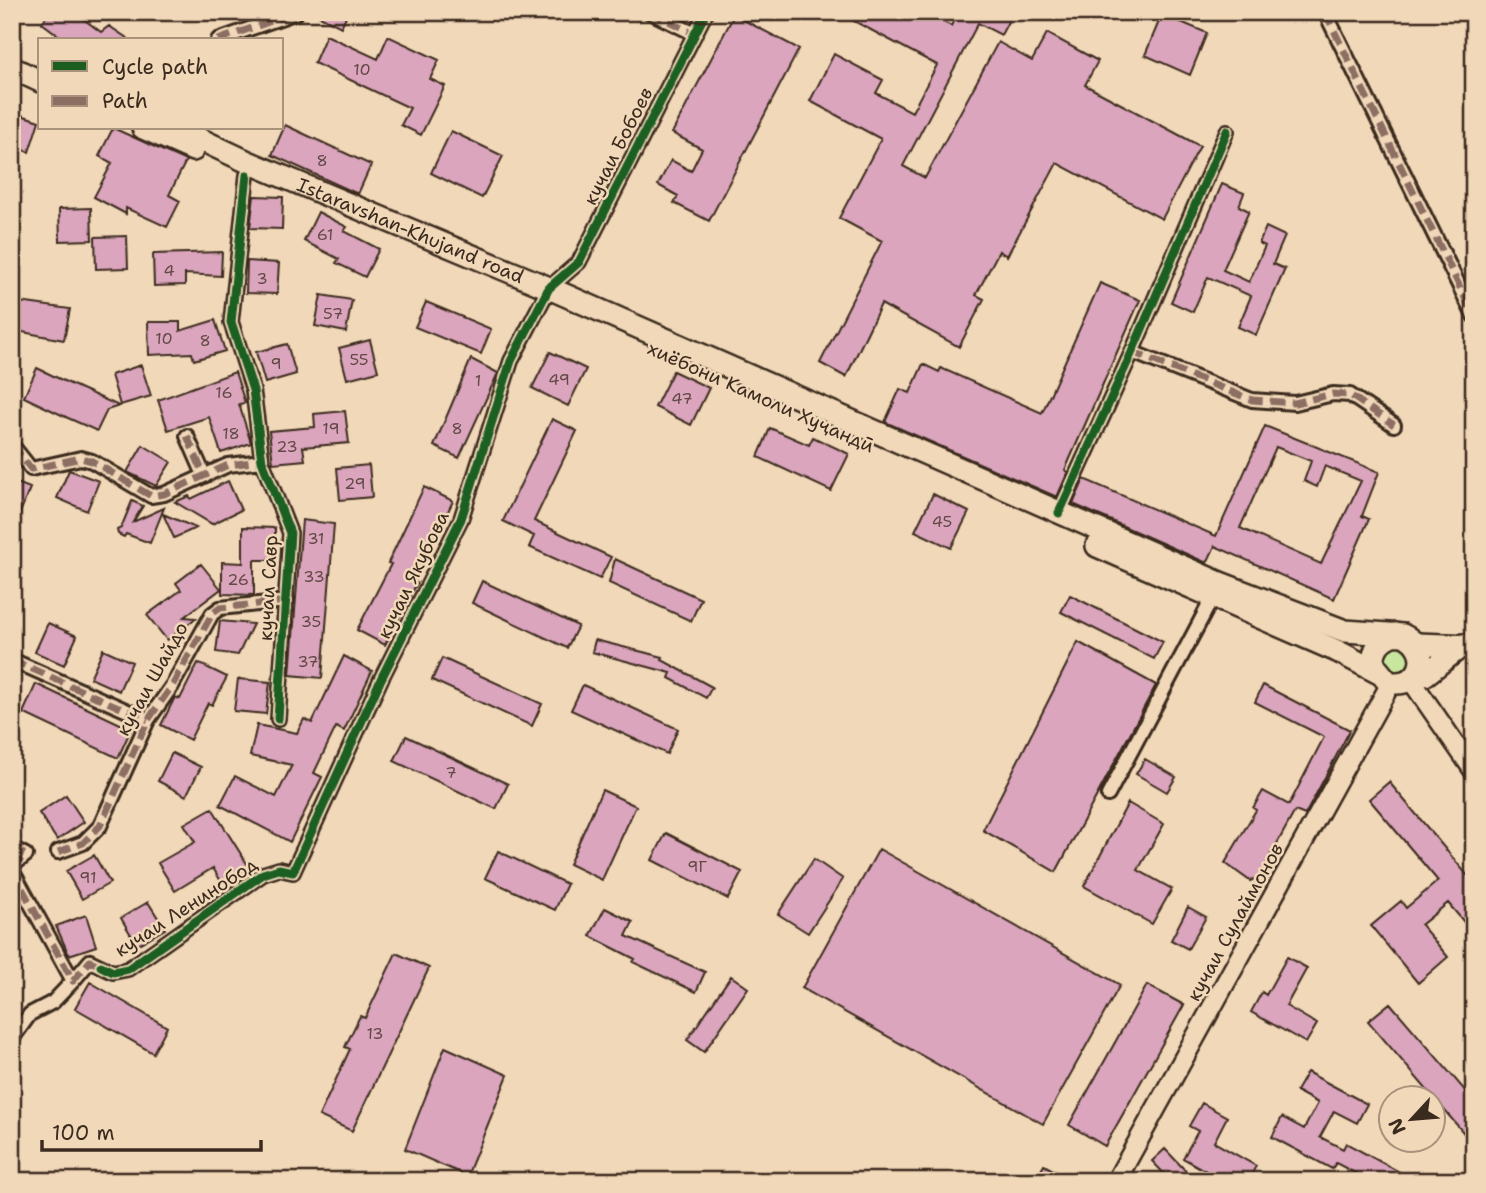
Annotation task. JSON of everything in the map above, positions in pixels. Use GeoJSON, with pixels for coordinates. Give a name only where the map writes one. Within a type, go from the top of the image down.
{"type":"FeatureCollection","features":[{"type":"Feature","properties":{"kind":"main road"},"geometry":{"type":"LineString","coordinates":[[13,68],[38,68]]}},
{"type":"Feature","properties":{"kind":"main road"},"geometry":{"type":"LineString","coordinates":[[13,68],[38,80]]}},
{"type":"Feature","properties":{"kind":"main road","name":"хиёбони Камоли Хуҷандӣ"},"geometry":{"type":"LineString","coordinates":[[148,130],[247,175],[546,294],[1217,590],[1337,651],[1399,677]]}},
{"type":"Feature","properties":{"kind":"main road","name":"Istaravshan-Khujand road"},"geometry":{"type":"LineString","coordinates":[[180,130],[546,294],[1059,513],[1217,590]]}},
{"type":"Feature","properties":{"kind":"main road"},"geometry":{"type":"LineString","coordinates":[[1217,590],[1345,631],[1403,635],[1417,644],[1469,645]]}},
{"type":"Feature","properties":{"kind":"main road"},"geometry":{"type":"LineString","coordinates":[[1395,634],[1387,637],[1375,649],[1373,657],[1399,677],[1474,771]]}},
{"type":"Feature","properties":{"kind":"main road"},"geometry":{"type":"LineString","coordinates":[[1399,677],[1422,660],[1417,644]]}},
{"type":"Feature","properties":{"kind":"main road"},"geometry":{"type":"LineString","coordinates":[[1399,677],[1425,675],[1469,645]]}},
{"type":"Feature","properties":{"kind":"main road","name":"кучаи Сулаймонов"},"geometry":{"type":"LineString","coordinates":[[1116,1181],[1399,677]]}},
{"type":"Feature","properties":{"kind":"street"},"geometry":{"type":"LineString","coordinates":[[224,38],[297,12]]}},
{"type":"Feature","properties":{"kind":"street"},"geometry":{"type":"LineString","coordinates":[[650,12],[695,34]]}},
{"type":"Feature","properties":{"kind":"street","name":"кучаи Бобоев"},"geometry":{"type":"LineString","coordinates":[[546,294],[579,262],[706,12]]}},
{"type":"Feature","properties":{"kind":"street"},"geometry":{"type":"LineString","coordinates":[[1325,12],[1474,316]]}},
{"type":"Feature","properties":{"kind":"street"},"geometry":{"type":"LineString","coordinates":[[1059,513],[1227,131]]}},
{"type":"Feature","properties":{"kind":"street","name":"кучаи Савр"},"geometry":{"type":"LineString","coordinates":[[247,175],[231,322],[253,390],[262,461],[290,533],[278,719]]}},
{"type":"Feature","properties":{"kind":"street","name":"кучаи Якубова"},"geometry":{"type":"LineString","coordinates":[[293,872],[381,679],[461,519],[511,361],[546,294]]}},
{"type":"Feature","properties":{"kind":"street"},"geometry":{"type":"LineString","coordinates":[[1132,352],[1252,400],[1295,403],[1334,394],[1350,395],[1394,425]]}},
{"type":"Feature","properties":{"kind":"street"},"geometry":{"type":"LineString","coordinates":[[187,436],[204,475]]}},
{"type":"Feature","properties":{"kind":"street"},"geometry":{"type":"LineString","coordinates":[[12,445],[32,469],[81,458],[92,461],[151,496],[164,494],[228,465],[262,461]]}},
{"type":"Feature","properties":{"kind":"street"},"geometry":{"type":"LineString","coordinates":[[1108,795],[1217,590]]}},
{"type":"Feature","properties":{"kind":"street","name":"кучаи Шайдо"},"geometry":{"type":"LineString","coordinates":[[58,852],[83,843],[100,826],[148,720],[172,686],[212,614],[220,608],[286,601]]}},
{"type":"Feature","properties":{"kind":"street"},"geometry":{"type":"LineString","coordinates":[[12,660],[148,720]]}},
{"type":"Feature","properties":{"kind":"street"},"geometry":{"type":"LineString","coordinates":[[12,848],[26,855],[12,868],[73,981],[53,1002],[30,1014],[12,1039]]}},
{"type":"Feature","properties":{"kind":"street","name":"кучаи Ленинобод"},"geometry":{"type":"LineString","coordinates":[[73,981],[90,961],[113,972],[128,969],[263,874],[279,869],[293,872]]}},
{"type":"Feature","properties":{"kind":"green space"},"geometry":{"type":"Polygon","coordinates":[[[1397,646],[1407,650],[1411,660],[1407,670],[1397,674],[1387,670],[1383,660],[1387,650],[1397,646]]]}},
{"type":"Feature","properties":{"kind":"building"},"geometry":{"type":"Polygon","coordinates":[[[49,12],[74,12],[101,32],[109,26],[127,38],[62,38],[42,23],[49,12]]]}},
{"type":"Feature","properties":{"kind":"building"},"geometry":{"type":"Polygon","coordinates":[[[312,12],[348,12],[341,27],[312,12]]]}},
{"type":"Feature","properties":{"kind":"building"},"geometry":{"type":"Polygon","coordinates":[[[837,12],[924,12],[951,26],[958,12],[1013,12],[1001,35],[978,23],[903,166],[925,178],[998,42],[1032,61],[1047,33],[1098,61],[1085,85],[1200,146],[1162,219],[1057,163],[1007,256],[999,251],[976,295],[984,299],[959,347],[881,304],[846,377],[820,363],[882,241],[839,218],[881,139],[810,101],[834,54],[883,80],[876,93],[912,112],[937,65],[837,12]]]}},
{"type":"Feature","properties":{"kind":"building"},"geometry":{"type":"Polygon","coordinates":[[[1162,14],[1207,33],[1190,75],[1145,55],[1162,14]]]}},
{"type":"Feature","properties":{"kind":"building"},"geometry":{"type":"Polygon","coordinates":[[[734,15],[799,49],[709,221],[674,203],[678,196],[658,185],[671,160],[691,171],[702,149],[672,133],[734,15]]]}},
{"type":"Feature","properties":{"kind":"building"},"geometry":{"type":"Polygon","coordinates":[[[326,35],[378,59],[388,36],[439,60],[430,79],[445,86],[421,135],[401,125],[410,108],[314,63],[326,35]]]}},
{"type":"Feature","properties":{"kind":"building"},"geometry":{"type":"Polygon","coordinates":[[[12,112],[38,121],[29,152],[12,146],[12,112]]]}},
{"type":"Feature","properties":{"kind":"building"},"geometry":{"type":"Polygon","coordinates":[[[285,125],[371,165],[358,194],[272,155],[285,125]]]}},
{"type":"Feature","properties":{"kind":"building"},"geometry":{"type":"Polygon","coordinates":[[[112,130],[117,130],[186,161],[169,195],[180,201],[167,227],[126,208],[126,214],[94,197],[112,163],[99,156],[112,130]]]}},
{"type":"Feature","properties":{"kind":"building"},"geometry":{"type":"Polygon","coordinates":[[[451,131],[503,156],[482,198],[431,173],[451,131]]]}},
{"type":"Feature","properties":{"kind":"building"},"geometry":{"type":"Polygon","coordinates":[[[1222,184],[1244,193],[1239,206],[1249,211],[1223,270],[1249,282],[1265,246],[1259,243],[1266,227],[1285,236],[1273,264],[1285,269],[1256,335],[1238,327],[1251,296],[1208,277],[1193,312],[1171,302],[1222,184]]]}},
{"type":"Feature","properties":{"kind":"building"},"geometry":{"type":"Polygon","coordinates":[[[254,196],[283,197],[282,229],[250,228],[254,196]]]}},
{"type":"Feature","properties":{"kind":"building"},"geometry":{"type":"Polygon","coordinates":[[[91,208],[92,240],[60,241],[59,209],[91,208]]]}},
{"type":"Feature","properties":{"kind":"building"},"geometry":{"type":"Polygon","coordinates":[[[318,212],[347,227],[344,231],[379,249],[365,277],[336,263],[339,259],[304,241],[318,212]]]}},
{"type":"Feature","properties":{"kind":"building"},"geometry":{"type":"Polygon","coordinates":[[[127,236],[128,268],[96,269],[95,237],[127,236]]]}},
{"type":"Feature","properties":{"kind":"building"},"geometry":{"type":"Polygon","coordinates":[[[222,252],[221,276],[185,274],[185,285],[154,286],[153,254],[222,252]]]}},
{"type":"Feature","properties":{"kind":"building"},"geometry":{"type":"Polygon","coordinates":[[[247,261],[279,263],[277,294],[246,293],[247,261]]]}},
{"type":"Feature","properties":{"kind":"building"},"geometry":{"type":"Polygon","coordinates":[[[1100,283],[1140,300],[1065,470],[1068,472],[1057,497],[885,422],[900,389],[910,393],[923,364],[939,372],[941,368],[1042,413],[1100,283]]]}},
{"type":"Feature","properties":{"kind":"building"},"geometry":{"type":"Polygon","coordinates":[[[321,295],[352,300],[346,332],[315,326],[321,295]]]}},
{"type":"Feature","properties":{"kind":"building"},"geometry":{"type":"Polygon","coordinates":[[[12,301],[70,309],[64,340],[12,330],[12,301]]]}},
{"type":"Feature","properties":{"kind":"building"},"geometry":{"type":"Polygon","coordinates":[[[426,302],[491,329],[481,354],[415,327],[426,302]]]}},
{"type":"Feature","properties":{"kind":"building"},"geometry":{"type":"Polygon","coordinates":[[[215,320],[225,351],[194,360],[192,353],[149,355],[148,322],[180,322],[180,331],[215,320]]]}},
{"type":"Feature","properties":{"kind":"building"},"geometry":{"type":"Polygon","coordinates":[[[370,340],[378,371],[347,379],[339,348],[370,340]]]}},
{"type":"Feature","properties":{"kind":"building"},"geometry":{"type":"Polygon","coordinates":[[[287,344],[296,374],[265,383],[256,352],[287,344]]]}},
{"type":"Feature","properties":{"kind":"building"},"geometry":{"type":"Polygon","coordinates":[[[550,352],[586,369],[568,406],[532,388],[550,352]]]}},
{"type":"Feature","properties":{"kind":"building"},"geometry":{"type":"Polygon","coordinates":[[[471,359],[498,373],[459,458],[434,446],[471,359]]]}},
{"type":"Feature","properties":{"kind":"building"},"geometry":{"type":"Polygon","coordinates":[[[141,365],[151,396],[120,405],[111,375],[141,365]]]}},
{"type":"Feature","properties":{"kind":"building"},"geometry":{"type":"Polygon","coordinates":[[[37,368],[119,406],[107,410],[97,431],[68,418],[24,397],[37,368]]]}},
{"type":"Feature","properties":{"kind":"building"},"geometry":{"type":"Polygon","coordinates":[[[673,371],[709,388],[691,425],[655,407],[673,371]]]}},
{"type":"Feature","properties":{"kind":"building"},"geometry":{"type":"Polygon","coordinates":[[[235,372],[245,403],[239,404],[251,443],[221,453],[209,417],[168,430],[158,400],[235,372]]]}},
{"type":"Feature","properties":{"kind":"building"},"geometry":{"type":"Polygon","coordinates":[[[345,411],[349,443],[303,447],[305,460],[273,463],[269,431],[315,427],[314,414],[345,411]]]}},
{"type":"Feature","properties":{"kind":"building"},"geometry":{"type":"Polygon","coordinates":[[[552,419],[577,431],[534,521],[611,557],[600,579],[529,547],[534,536],[503,521],[552,419]]]}},
{"type":"Feature","properties":{"kind":"building"},"geometry":{"type":"Polygon","coordinates":[[[1265,426],[1379,472],[1362,516],[1369,519],[1334,599],[1215,546],[1207,563],[1073,504],[1084,479],[1216,536],[1265,426]],[[1276,447],[1240,528],[1321,564],[1361,481],[1325,466],[1317,487],[1304,481],[1311,461],[1276,447]]]}},
{"type":"Feature","properties":{"kind":"building"},"geometry":{"type":"Polygon","coordinates":[[[770,428],[809,445],[813,437],[849,454],[831,491],[758,457],[770,428]]]}},
{"type":"Feature","properties":{"kind":"building"},"geometry":{"type":"Polygon","coordinates":[[[143,445],[171,462],[156,486],[127,472],[143,445]]]}},
{"type":"Feature","properties":{"kind":"building"},"geometry":{"type":"Polygon","coordinates":[[[369,465],[372,497],[340,500],[337,468],[369,465]]]}},
{"type":"Feature","properties":{"kind":"building"},"geometry":{"type":"Polygon","coordinates":[[[69,470],[99,481],[87,511],[57,498],[69,470]]]}},
{"type":"Feature","properties":{"kind":"building"},"geometry":{"type":"Polygon","coordinates":[[[12,481],[30,488],[13,530],[12,530],[12,481]]]}},
{"type":"Feature","properties":{"kind":"building"},"geometry":{"type":"Polygon","coordinates":[[[228,481],[241,510],[212,524],[175,502],[189,496],[191,499],[228,481]]]}},
{"type":"Feature","properties":{"kind":"building"},"geometry":{"type":"Polygon","coordinates":[[[424,487],[453,501],[414,582],[417,583],[385,645],[357,630],[391,564],[388,563],[424,487]]]}},
{"type":"Feature","properties":{"kind":"building"},"geometry":{"type":"Polygon","coordinates":[[[933,494],[969,512],[951,548],[915,531],[933,494]]]}},
{"type":"Feature","properties":{"kind":"building"},"geometry":{"type":"Polygon","coordinates":[[[132,501],[143,506],[133,522],[164,508],[150,543],[126,534],[124,537],[118,534],[117,530],[121,528],[132,501]]]}},
{"type":"Feature","properties":{"kind":"building"},"geometry":{"type":"Polygon","coordinates":[[[163,514],[196,528],[174,538],[163,514]]]}},
{"type":"Feature","properties":{"kind":"building"},"geometry":{"type":"Polygon","coordinates":[[[302,520],[334,524],[322,678],[290,675],[302,520]]]}},
{"type":"Feature","properties":{"kind":"building"},"geometry":{"type":"Polygon","coordinates":[[[243,527],[275,528],[275,560],[254,560],[254,595],[222,594],[222,562],[243,563],[243,527]]]}},
{"type":"Feature","properties":{"kind":"building"},"geometry":{"type":"Polygon","coordinates":[[[615,559],[701,599],[691,621],[609,583],[615,559]]]}},
{"type":"Feature","properties":{"kind":"building"},"geometry":{"type":"Polygon","coordinates":[[[201,564],[221,589],[184,617],[196,618],[167,640],[147,615],[181,590],[176,583],[201,564]]]}},
{"type":"Feature","properties":{"kind":"building"},"geometry":{"type":"Polygon","coordinates":[[[482,581],[578,626],[567,648],[472,603],[482,581]]]}},
{"type":"Feature","properties":{"kind":"building"},"geometry":{"type":"Polygon","coordinates":[[[1070,595],[1163,642],[1154,659],[1061,612],[1070,595]]]}},
{"type":"Feature","properties":{"kind":"building"},"geometry":{"type":"Polygon","coordinates":[[[220,621],[253,624],[238,655],[216,652],[220,621]]]}},
{"type":"Feature","properties":{"kind":"building"},"geometry":{"type":"Polygon","coordinates":[[[48,623],[77,636],[64,665],[35,652],[48,623]]]}},
{"type":"Feature","properties":{"kind":"building"},"geometry":{"type":"Polygon","coordinates":[[[595,640],[663,657],[662,660],[712,687],[706,698],[669,678],[671,673],[592,652],[595,640]]]}},
{"type":"Feature","properties":{"kind":"building"},"geometry":{"type":"Polygon","coordinates":[[[1078,642],[1156,685],[1056,872],[983,830],[1078,642]]]}},
{"type":"Feature","properties":{"kind":"building"},"geometry":{"type":"Polygon","coordinates":[[[103,649],[132,662],[119,691],[90,678],[103,649]]]}},
{"type":"Feature","properties":{"kind":"building"},"geometry":{"type":"Polygon","coordinates":[[[344,656],[372,671],[344,731],[336,727],[314,773],[322,777],[290,842],[220,805],[235,776],[276,797],[292,765],[250,756],[257,725],[297,733],[304,719],[312,723],[344,656]]]}},
{"type":"Feature","properties":{"kind":"building"},"geometry":{"type":"Polygon","coordinates":[[[442,658],[542,704],[532,726],[432,680],[442,658]]]}},
{"type":"Feature","properties":{"kind":"building"},"geometry":{"type":"Polygon","coordinates":[[[198,663],[227,677],[212,705],[208,703],[190,740],[161,725],[175,697],[180,699],[198,663]]]}},
{"type":"Feature","properties":{"kind":"building"},"geometry":{"type":"Polygon","coordinates":[[[238,679],[270,682],[266,714],[234,711],[238,679]]]}},
{"type":"Feature","properties":{"kind":"building"},"geometry":{"type":"Polygon","coordinates":[[[36,684],[131,729],[118,758],[23,713],[36,684]]]}},
{"type":"Feature","properties":{"kind":"building"},"geometry":{"type":"Polygon","coordinates":[[[583,685],[678,729],[667,754],[571,710],[583,685]]]}},
{"type":"Feature","properties":{"kind":"building"},"geometry":{"type":"Polygon","coordinates":[[[1263,685],[1350,730],[1305,815],[1295,811],[1268,860],[1265,874],[1250,881],[1225,863],[1256,810],[1253,808],[1263,791],[1289,805],[1324,737],[1255,702],[1263,685]]]}},
{"type":"Feature","properties":{"kind":"building"},"geometry":{"type":"Polygon","coordinates":[[[406,736],[508,784],[496,809],[394,761],[406,736]]]}},
{"type":"Feature","properties":{"kind":"building"},"geometry":{"type":"Polygon","coordinates":[[[172,753],[201,767],[186,796],[158,781],[172,753]]]}},
{"type":"Feature","properties":{"kind":"building"},"geometry":{"type":"Polygon","coordinates":[[[1145,759],[1176,777],[1167,792],[1136,774],[1145,759]]]}},
{"type":"Feature","properties":{"kind":"building"},"geometry":{"type":"Polygon","coordinates":[[[1389,782],[1474,883],[1474,934],[1448,903],[1421,925],[1448,957],[1418,983],[1371,926],[1401,901],[1406,908],[1438,881],[1369,799],[1389,782]]]}},
{"type":"Feature","properties":{"kind":"building"},"geometry":{"type":"Polygon","coordinates":[[[602,790],[636,806],[602,880],[569,864],[602,790]]]}},
{"type":"Feature","properties":{"kind":"building"},"geometry":{"type":"Polygon","coordinates":[[[66,795],[84,822],[57,840],[39,813],[66,795]]]}},
{"type":"Feature","properties":{"kind":"building"},"geometry":{"type":"Polygon","coordinates":[[[1128,803],[1164,824],[1138,870],[1172,889],[1152,924],[1084,886],[1128,803]]]}},
{"type":"Feature","properties":{"kind":"building"},"geometry":{"type":"Polygon","coordinates":[[[212,808],[249,867],[222,883],[213,868],[175,891],[158,863],[195,842],[184,824],[212,808]]]}},
{"type":"Feature","properties":{"kind":"building"},"geometry":{"type":"Polygon","coordinates":[[[666,833],[742,872],[728,899],[652,860],[666,833]]]}},
{"type":"Feature","properties":{"kind":"building"},"geometry":{"type":"Polygon","coordinates":[[[879,849],[1120,985],[1043,1124],[802,988],[879,849]]]}},
{"type":"Feature","properties":{"kind":"building"},"geometry":{"type":"Polygon","coordinates":[[[498,851],[567,884],[555,910],[485,878],[498,851]]]}},
{"type":"Feature","properties":{"kind":"building"},"geometry":{"type":"Polygon","coordinates":[[[94,855],[110,883],[82,899],[66,871],[94,855]]]}},
{"type":"Feature","properties":{"kind":"building"},"geometry":{"type":"Polygon","coordinates":[[[814,859],[843,879],[808,933],[778,914],[814,859]]]}},
{"type":"Feature","properties":{"kind":"building"},"geometry":{"type":"Polygon","coordinates":[[[148,902],[165,929],[137,945],[121,918],[148,902]]]}},
{"type":"Feature","properties":{"kind":"building"},"geometry":{"type":"Polygon","coordinates":[[[1188,907],[1206,917],[1188,949],[1171,940],[1188,907]]]}},
{"type":"Feature","properties":{"kind":"building"},"geometry":{"type":"Polygon","coordinates":[[[605,908],[633,922],[626,936],[705,972],[696,992],[633,962],[635,959],[590,936],[605,908]]]}},
{"type":"Feature","properties":{"kind":"building"},"geometry":{"type":"Polygon","coordinates":[[[86,915],[96,946],[69,955],[56,926],[86,915]]]}},
{"type":"Feature","properties":{"kind":"building"},"geometry":{"type":"Polygon","coordinates":[[[396,953],[429,968],[352,1131],[319,1116],[350,1049],[345,1047],[360,1016],[365,1018],[396,953]]]}},
{"type":"Feature","properties":{"kind":"building"},"geometry":{"type":"Polygon","coordinates":[[[1287,957],[1307,968],[1286,1006],[1317,1024],[1306,1043],[1251,1012],[1262,992],[1266,995],[1287,957]]]}},
{"type":"Feature","properties":{"kind":"building"},"geometry":{"type":"Polygon","coordinates":[[[731,976],[748,988],[704,1052],[687,1040],[731,976]]]}},
{"type":"Feature","properties":{"kind":"building"},"geometry":{"type":"Polygon","coordinates":[[[90,982],[167,1027],[153,1053],[75,1008],[90,982]]]}},
{"type":"Feature","properties":{"kind":"building"},"geometry":{"type":"Polygon","coordinates":[[[1147,985],[1184,1005],[1105,1146],[1069,1125],[1147,985]]]}},
{"type":"Feature","properties":{"kind":"building"},"geometry":{"type":"Polygon","coordinates":[[[1390,1003],[1474,1101],[1474,1145],[1448,1115],[1448,1084],[1422,1084],[1368,1021],[1390,1003]]]}},
{"type":"Feature","properties":{"kind":"building"},"geometry":{"type":"Polygon","coordinates":[[[445,1047],[508,1075],[467,1176],[405,1149],[445,1047]]]}},
{"type":"Feature","properties":{"kind":"building"},"geometry":{"type":"Polygon","coordinates":[[[1307,1072],[1367,1104],[1357,1123],[1334,1111],[1320,1137],[1343,1149],[1346,1143],[1416,1181],[1354,1181],[1357,1174],[1336,1163],[1332,1169],[1272,1137],[1282,1117],[1304,1129],[1318,1103],[1296,1091],[1307,1072]]]}},
{"type":"Feature","properties":{"kind":"building"},"geometry":{"type":"Polygon","coordinates":[[[1202,1103],[1227,1117],[1214,1142],[1256,1166],[1248,1181],[1224,1181],[1183,1158],[1198,1131],[1189,1126],[1202,1103]]]}},
{"type":"Feature","properties":{"kind":"building"},"geometry":{"type":"Polygon","coordinates":[[[1165,1149],[1195,1181],[1171,1181],[1152,1161],[1165,1149]]]}},
{"type":"Feature","properties":{"kind":"building"},"geometry":{"type":"Polygon","coordinates":[[[1044,1165],[1073,1181],[1035,1181],[1044,1165]]]}},
{"type":"Feature","properties":{"kind":"marked path"},"geometry":{"type":"LineString","coordinates":[[224,38],[297,12]]}},
{"type":"Feature","properties":{"kind":"marked path"},"geometry":{"type":"LineString","coordinates":[[650,12],[695,34]]}},
{"type":"Feature","properties":{"kind":"marked path"},"geometry":{"type":"LineString","coordinates":[[1325,12],[1474,316]]}},
{"type":"Feature","properties":{"kind":"marked path"},"geometry":{"type":"LineString","coordinates":[[12,80],[16,70]]}},
{"type":"Feature","properties":{"kind":"marked path"},"geometry":{"type":"LineString","coordinates":[[1132,352],[1252,400],[1295,403],[1333,394],[1350,395],[1394,425]]}},
{"type":"Feature","properties":{"kind":"marked path"},"geometry":{"type":"LineString","coordinates":[[187,436],[204,475]]}},
{"type":"Feature","properties":{"kind":"marked path"},"geometry":{"type":"LineString","coordinates":[[12,445],[31,469],[81,458],[92,461],[151,496],[164,494],[228,465],[262,461]]}},
{"type":"Feature","properties":{"kind":"marked path"},"geometry":{"type":"LineString","coordinates":[[58,852],[83,843],[100,826],[148,720],[172,686],[212,614],[220,608],[287,601]]}},
{"type":"Feature","properties":{"kind":"marked path"},"geometry":{"type":"LineString","coordinates":[[12,660],[148,720]]}},
{"type":"Feature","properties":{"kind":"marked path"},"geometry":{"type":"LineString","coordinates":[[12,848],[26,855],[12,866]]}},
{"type":"Feature","properties":{"kind":"marked path"},"geometry":{"type":"LineString","coordinates":[[12,870],[73,981],[90,961],[105,968]]}},
{"type":"Feature","properties":{"kind":"cycle path"},"geometry":{"type":"LineString","coordinates":[[101,966],[113,972],[128,969],[263,874],[279,869],[293,872],[381,679],[461,519],[511,361],[549,288],[579,262],[706,12]]}},
{"type":"Feature","properties":{"kind":"cycle path"},"geometry":{"type":"LineString","coordinates":[[1059,513],[1227,131]]}},
{"type":"Feature","properties":{"kind":"cycle path"},"geometry":{"type":"LineString","coordinates":[[247,175],[231,322],[253,390],[262,461],[290,533],[278,719]]}}]}
